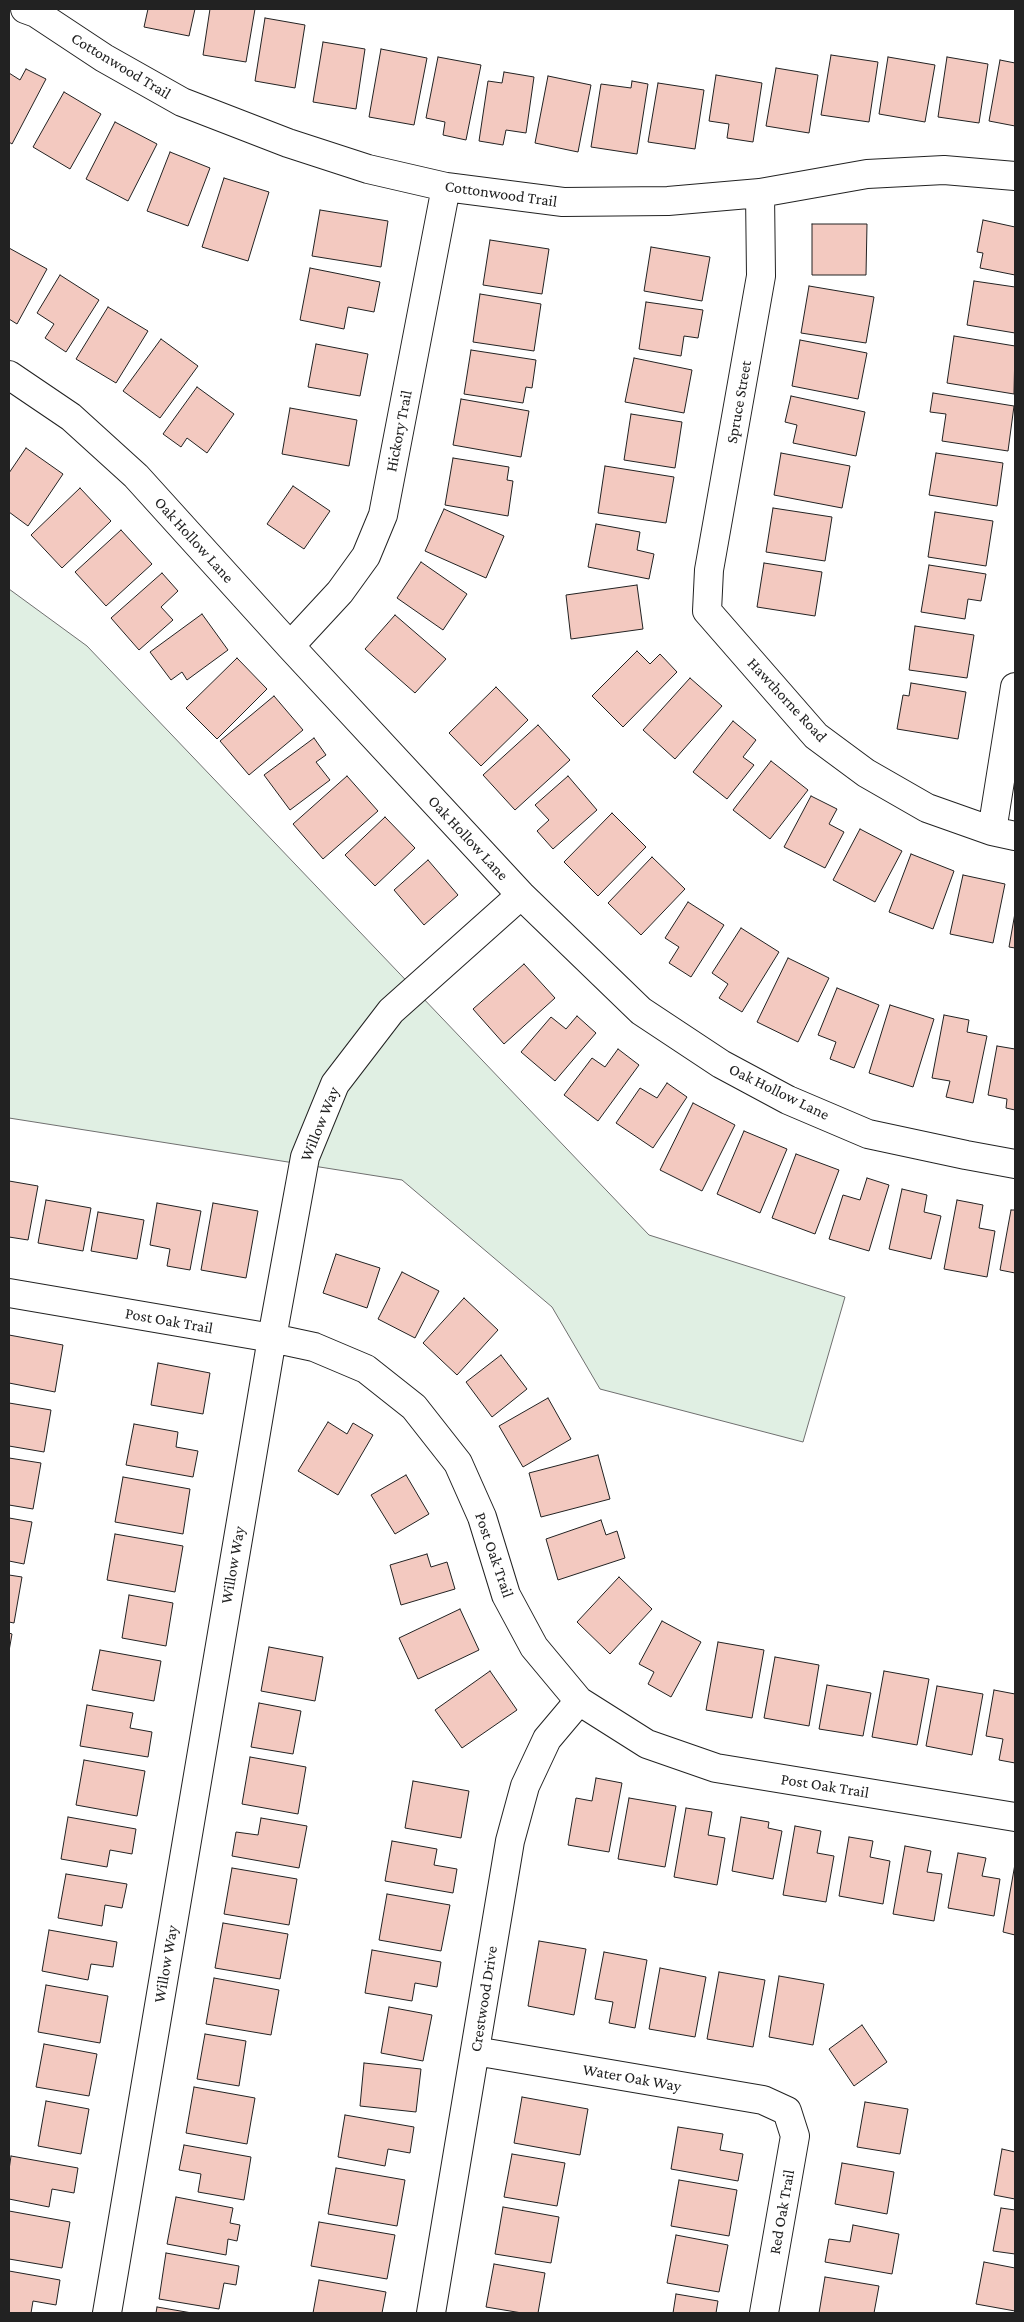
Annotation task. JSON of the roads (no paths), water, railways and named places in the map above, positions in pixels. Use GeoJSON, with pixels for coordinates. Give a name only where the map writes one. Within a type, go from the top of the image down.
{"type":"FeatureCollection","features":[{"type":"Feature","properties":{"kind":"street","name":"Cottonwood Trail"},"geometry":{"type":"LineString","coordinates":[[25,9],[36,13],[104,58],[182,102],[288,143],[368,169],[446,187],[563,202],[668,201],[760,193],[866,174],[944,170],[1015,176]]}},
{"type":"Feature","properties":{"kind":"street","name":"Hickory Trail"},"geometry":{"type":"LineString","coordinates":[[290,646],[340,592],[366,556],[383,515],[446,187]]}},
{"type":"Feature","properties":{"kind":"street","name":"Spruce Street"},"geometry":{"type":"LineString","coordinates":[[707,611],[709,570],[761,276],[760,193]]}},
{"type":"Feature","properties":{"kind":"street","name":"Oak Hollow Lane"},"geometry":{"type":"LineString","coordinates":[[9,375],[71,417],[136,476],[290,646],[521,895],[641,1011],[721,1064],[788,1100],[868,1134],[1015,1164]]}},
{"type":"Feature","properties":{"kind":"street","name":"Hawthorne Road"},"geometry":{"type":"LineString","coordinates":[[707,611],[816,736],[866,773],[927,808],[1003,833]]}},
{"type":"Feature","properties":{"kind":"street"},"geometry":{"type":"LineString","coordinates":[[1003,833],[1015,687]]}},
{"type":"Feature","properties":{"kind":"street","name":"Willow Way"},"geometry":{"type":"LineString","coordinates":[[107,2313],[272,1338],[305,1157],[335,1084],[391,1011],[521,895]]}},
{"type":"Feature","properties":{"kind":"street","name":"Post Oak Trail"},"geometry":{"type":"LineString","coordinates":[[9,1293],[272,1338],[314,1348],[366,1369],[414,1407],[458,1463],[482,1517],[506,1595],[534,1647],[579,1701],[647,1744],[716,1768],[1015,1817]]}},
{"type":"Feature","properties":{"kind":"street","name":"Crestwood Drive"},"geometry":{"type":"LineString","coordinates":[[431,2313],[510,1841],[525,1786],[547,1739],[579,1701]]}},
{"type":"Feature","properties":{"kind":"street","name":"Water Oak Way"},"geometry":{"type":"LineString","coordinates":[[475,2051],[763,2100],[787,2110]]}},
{"type":"Feature","properties":{"kind":"street","name":"Red Oak Trail"},"geometry":{"type":"LineString","coordinates":[[764,2313],[795,2136],[787,2110]]}}]}
